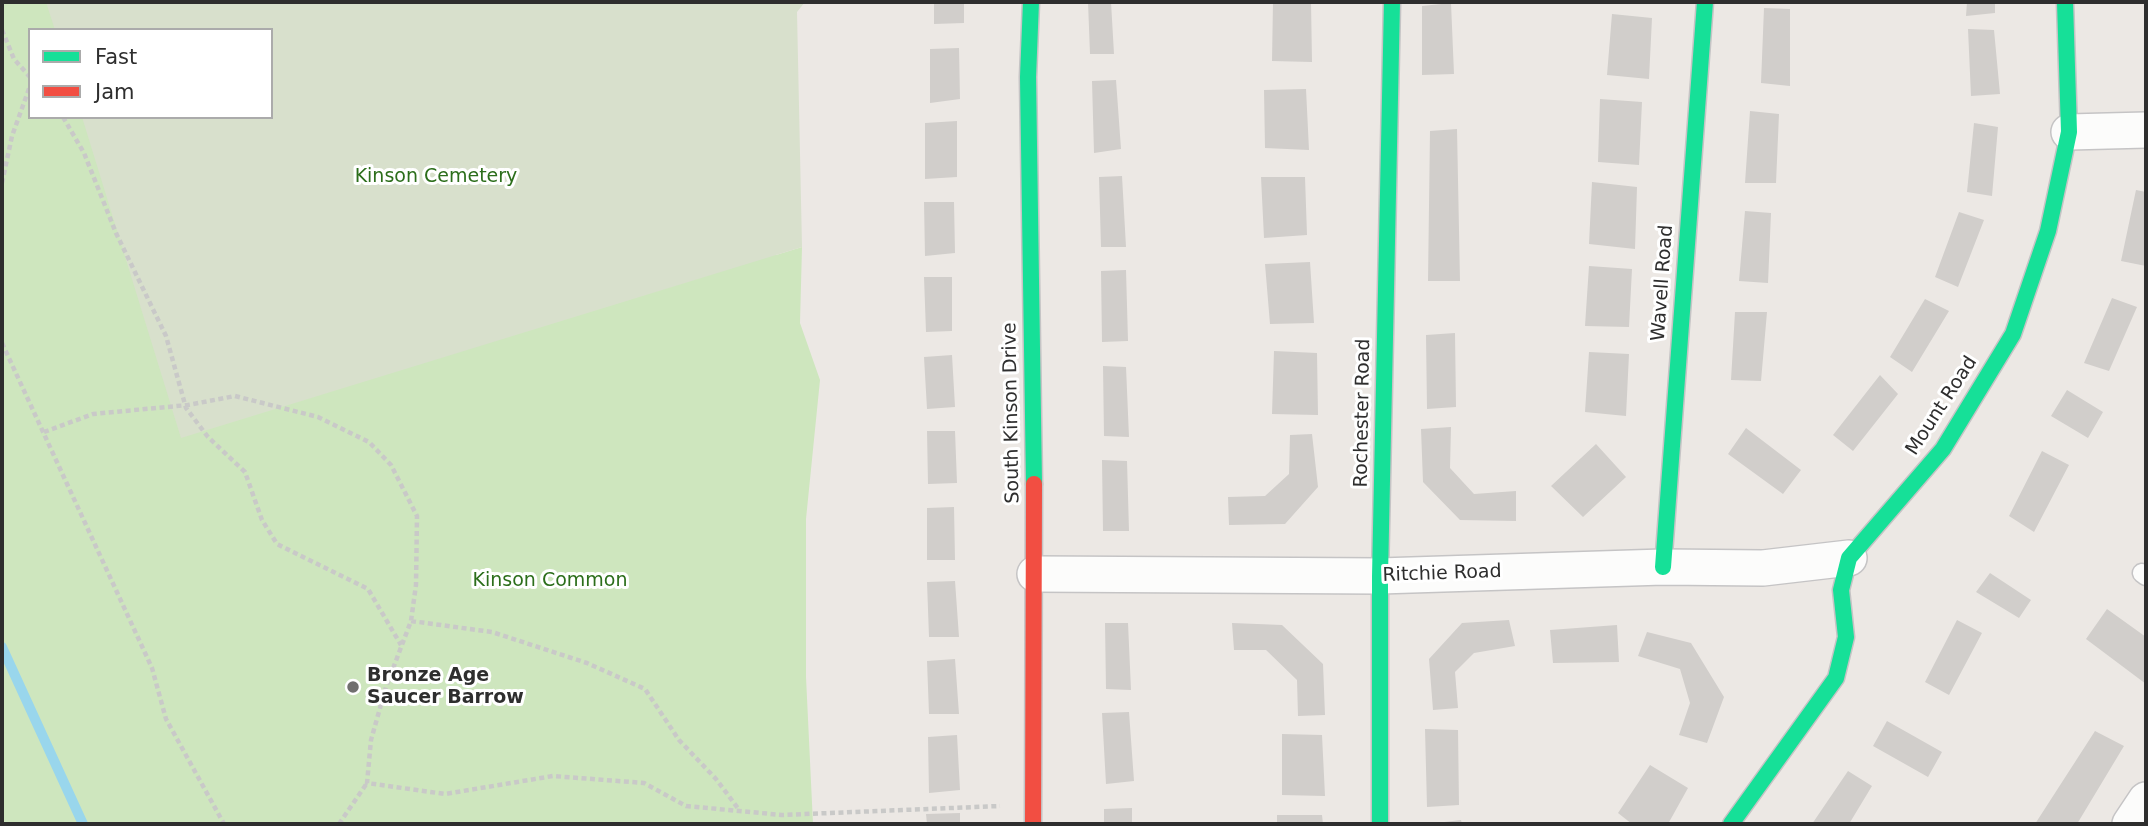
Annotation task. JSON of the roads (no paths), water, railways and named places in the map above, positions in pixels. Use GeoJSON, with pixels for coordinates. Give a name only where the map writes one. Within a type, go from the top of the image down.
{"type":"FeatureCollection","features":[{"type":"Feature","properties":{"kind":"street","name":"South Kinson Drive"},"geometry":{"type":"LineString","coordinates":[[1031,2],[1028,76],[1035,574],[1033,824]]}},
{"type":"Feature","properties":{"kind":"street","name":"Rochester Road"},"geometry":{"type":"LineString","coordinates":[[1381,824],[1380,576],[1392,2]]}},
{"type":"Feature","properties":{"kind":"street","name":"Wavell Road"},"geometry":{"type":"LineString","coordinates":[[1663,567],[1705,2]]}},
{"type":"Feature","properties":{"kind":"street","name":"Mount Road"},"geometry":{"type":"LineString","coordinates":[[1731,824],[1836,678],[1846,636],[1841,590],[1849,558],[1943,449],[2012,334],[2048,231],[2069,132],[2065,2]]}},
{"type":"Feature","properties":{"kind":"street"},"geometry":{"type":"LineString","coordinates":[[2069,132],[2146,131]]}},
{"type":"Feature","properties":{"kind":"street","name":"Ritchie Road"},"geometry":{"type":"LineString","coordinates":[[1035,574],[1380,576],[1663,567],[1763,568],[1849,558]]}},
{"type":"Feature","properties":{"kind":"street"},"geometry":{"type":"LineString","coordinates":[[2130,824],[2146,800]]}},
{"type":"Feature","properties":{"kind":"waterway"},"geometry":{"type":"LineString","coordinates":[[2,647],[83,824]]}},
{"type":"Feature","properties":{"kind":"place","name":"Bronze Age Saucer Barrow"},"geometry":{"type":"Point","coordinates":[353,687]}},
{"type":"Feature","properties":{"kind":"park label","name":"Kinson Cemetery"},"geometry":{"type":"Point","coordinates":[436,177]}},
{"type":"Feature","properties":{"kind":"park label","name":"Kinson Common"},"geometry":{"type":"Point","coordinates":[550,581]}}]}
